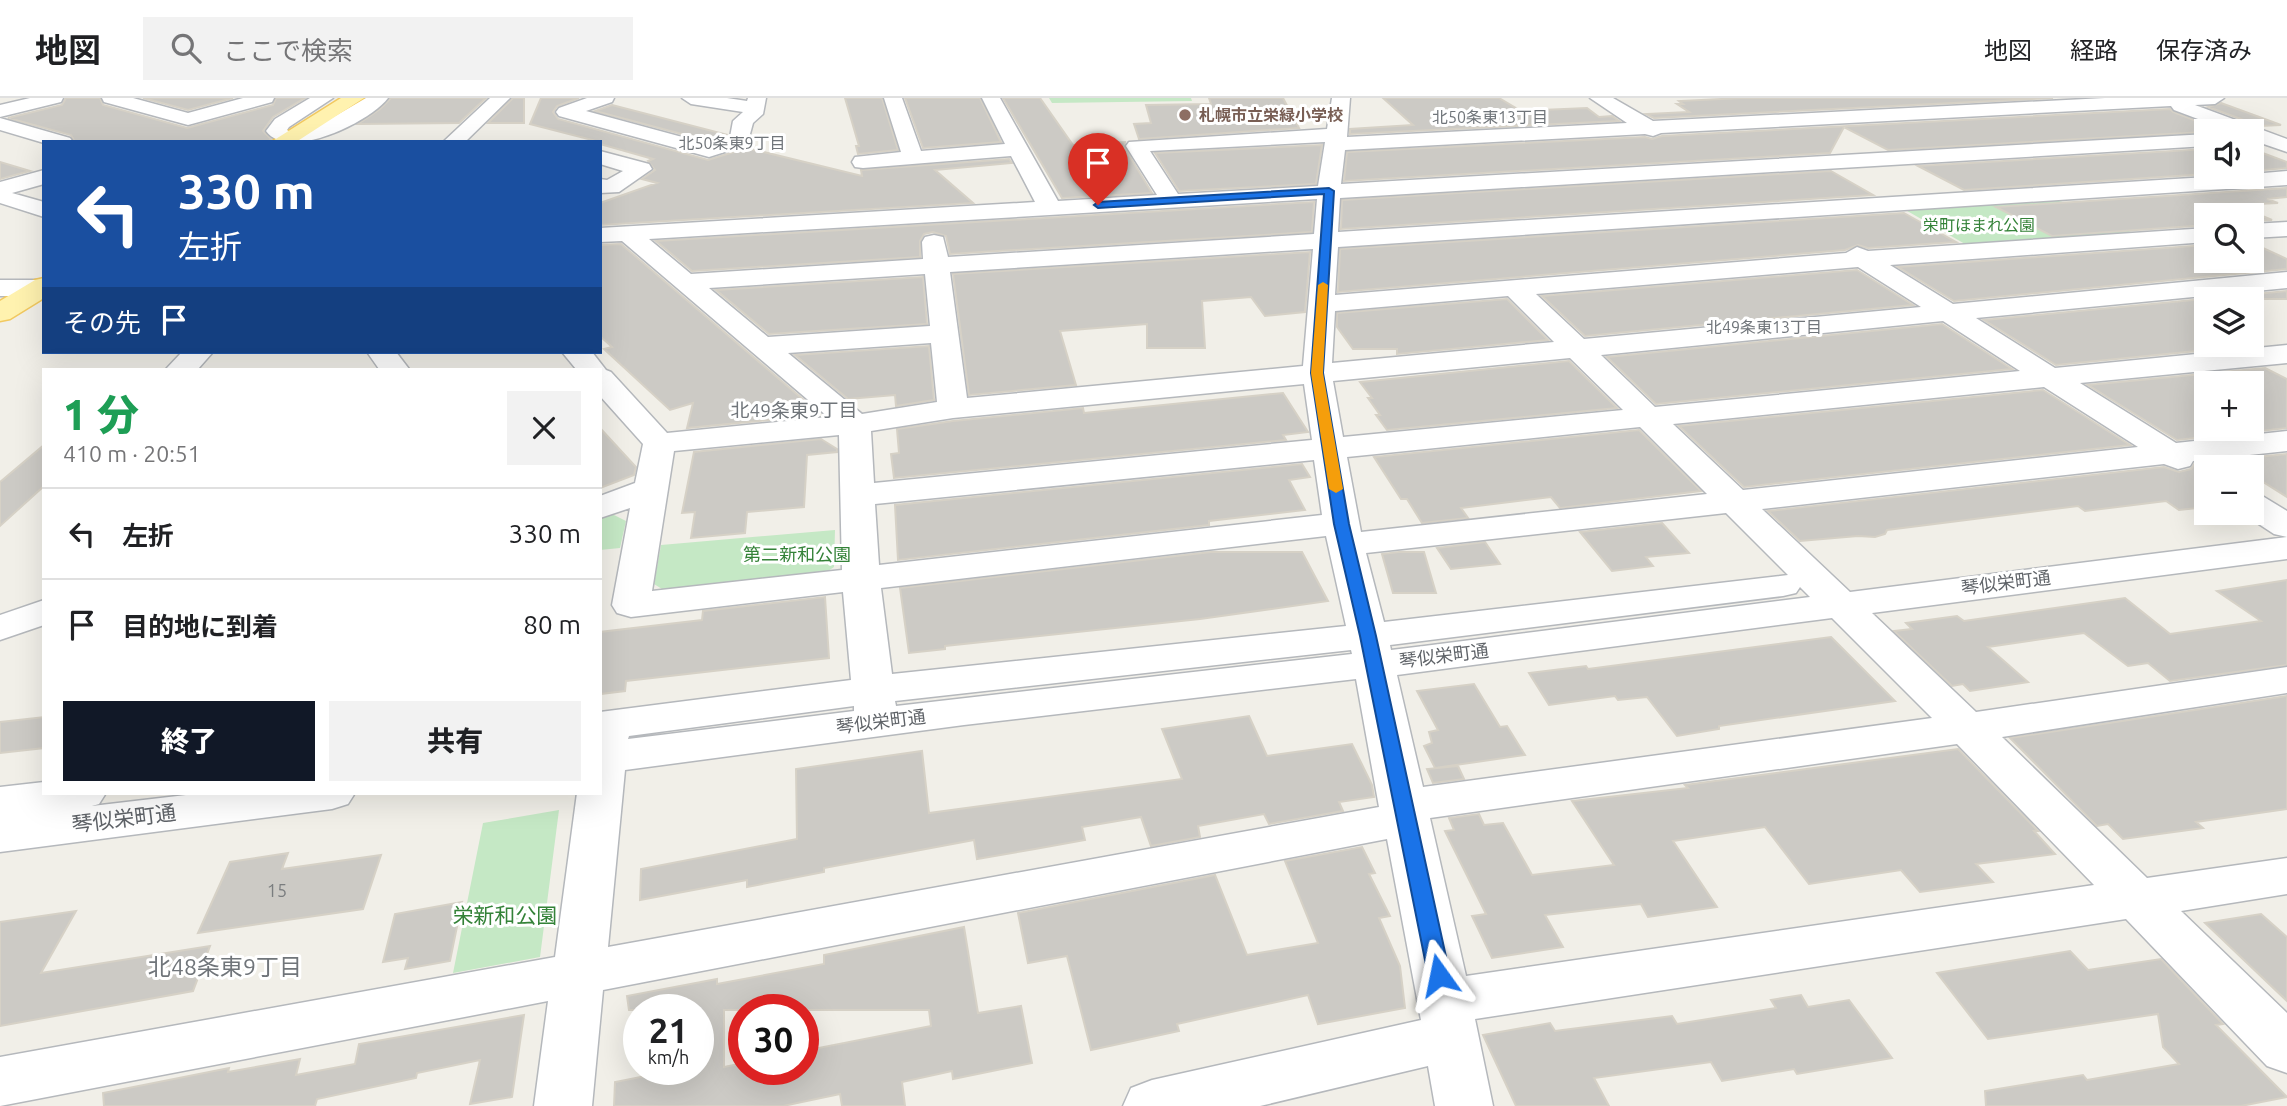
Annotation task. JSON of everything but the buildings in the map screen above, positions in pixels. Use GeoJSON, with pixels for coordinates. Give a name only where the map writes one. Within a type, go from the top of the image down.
{"type":"FeatureCollection","features":[{"type":"Feature","properties":{"kind":"main road"},"geometry":{"type":"LineString","coordinates":[[283,134],[355,98]]}},
{"type":"Feature","properties":{"kind":"main road"},"geometry":{"type":"LineString","coordinates":[[0,313],[42,288]]}},
{"type":"Feature","properties":{"kind":"street"},"geometry":{"type":"LineString","coordinates":[[0,111],[54,98]]}},
{"type":"Feature","properties":{"kind":"street"},"geometry":{"type":"LineString","coordinates":[[111,98],[188,119],[265,98]]}},
{"type":"Feature","properties":{"kind":"street"},"geometry":{"type":"LineString","coordinates":[[283,134],[324,98]]}},
{"type":"Feature","properties":{"kind":"street"},"geometry":{"type":"LineString","coordinates":[[214,112],[261,122],[283,134],[327,130],[379,98]]}},
{"type":"Feature","properties":{"kind":"street"},"geometry":{"type":"LineString","coordinates":[[455,140],[501,98]]}},
{"type":"Feature","properties":{"kind":"street"},"geometry":{"type":"LineString","coordinates":[[605,98],[566,112],[709,151],[740,141],[743,121],[753,114],[755,103],[691,98]]}},
{"type":"Feature","properties":{"kind":"street"},"geometry":{"type":"LineString","coordinates":[[893,98],[914,158]]}},
{"type":"Feature","properties":{"kind":"street"},"geometry":{"type":"LineString","coordinates":[[991,98],[1050,208]]}},
{"type":"Feature","properties":{"kind":"street"},"geometry":{"type":"LineString","coordinates":[[1600,99],[1628,98]]}},
{"type":"Feature","properties":{"kind":"street"},"geometry":{"type":"LineString","coordinates":[[1895,98],[1991,153],[2105,209]]}},
{"type":"Feature","properties":{"kind":"street"},"geometry":{"type":"LineString","coordinates":[[1171,200],[1136,146],[1338,126],[1649,128],[2215,98]]}},
{"type":"Feature","properties":{"kind":"street"},"geometry":{"type":"LineString","coordinates":[[1600,99],[1825,235],[2194,468]]}},
{"type":"Feature","properties":{"kind":"street"},"geometry":{"type":"LineString","coordinates":[[2168,101],[2214,119]]}},
{"type":"Feature","properties":{"kind":"street"},"geometry":{"type":"LineString","coordinates":[[0,124],[56,140]]}},
{"type":"Feature","properties":{"kind":"street"},"geometry":{"type":"LineString","coordinates":[[1338,126],[1329,191],[1328,242],[1317,373],[1344,534],[1371,650],[1464,1106]]}},
{"type":"Feature","properties":{"kind":"street"},"geometry":{"type":"LineString","coordinates":[[2264,134],[2287,135]]}},
{"type":"Feature","properties":{"kind":"street"},"geometry":{"type":"LineString","coordinates":[[2264,138],[2287,146]]}},
{"type":"Feature","properties":{"kind":"street"},"geometry":{"type":"LineString","coordinates":[[614,235],[2194,141]]}},
{"type":"Feature","properties":{"kind":"street"},"geometry":{"type":"LineString","coordinates":[[863,162],[1019,149]]}},
{"type":"Feature","properties":{"kind":"street"},"geometry":{"type":"LineString","coordinates":[[602,159],[641,169],[611,187],[602,187]]}},
{"type":"Feature","properties":{"kind":"street"},"geometry":{"type":"LineString","coordinates":[[0,189],[42,178]]}},
{"type":"Feature","properties":{"kind":"street"},"geometry":{"type":"LineString","coordinates":[[685,282],[2287,178]]}},
{"type":"Feature","properties":{"kind":"street"},"geometry":{"type":"LineString","coordinates":[[0,196],[42,208]]}},
{"type":"Feature","properties":{"kind":"street"},"geometry":{"type":"LineString","coordinates":[[931,215],[953,409]]}},
{"type":"Feature","properties":{"kind":"street"},"geometry":{"type":"LineString","coordinates":[[2130,220],[2194,249]]}},
{"type":"Feature","properties":{"kind":"street"},"geometry":{"type":"LineString","coordinates":[[2264,230],[2287,229]]}},
{"type":"Feature","properties":{"kind":"street"},"geometry":{"type":"LineString","coordinates":[[614,235],[685,282],[855,424],[862,580],[875,706]]}},
{"type":"Feature","properties":{"kind":"street"},"geometry":{"type":"LineString","coordinates":[[1321,304],[1863,259],[2194,235]]}},
{"type":"Feature","properties":{"kind":"street"},"geometry":{"type":"LineString","coordinates":[[2252,273],[2281,284]]}},
{"type":"Feature","properties":{"kind":"street"},"geometry":{"type":"LineString","coordinates":[[606,394],[659,443],[855,424],[953,409],[1317,373],[1945,312],[2281,284]]}},
{"type":"Feature","properties":{"kind":"street"},"geometry":{"type":"LineString","coordinates":[[0,288],[42,287]]}},
{"type":"Feature","properties":{"kind":"street"},"geometry":{"type":"LineString","coordinates":[[1515,288],[1967,728],[2287,1049]]}},
{"type":"Feature","properties":{"kind":"street"},"geometry":{"type":"LineString","coordinates":[[762,346],[944,334]]}},
{"type":"Feature","properties":{"kind":"street"},"geometry":{"type":"LineString","coordinates":[[182,368],[197,354]]}},
{"type":"Feature","properties":{"kind":"street"},"geometry":{"type":"LineString","coordinates":[[383,354],[393,368]]}},
{"type":"Feature","properties":{"kind":"street"},"geometry":{"type":"LineString","coordinates":[[578,354],[591,368]]}},
{"type":"Feature","properties":{"kind":"street"},"geometry":{"type":"LineString","coordinates":[[858,495],[1329,446],[2287,354]]}},
{"type":"Feature","properties":{"kind":"street"},"geometry":{"type":"LineString","coordinates":[[659,443],[631,605],[1344,534],[1735,501],[2287,441]]}},
{"type":"Feature","properties":{"kind":"street"},"geometry":{"type":"LineString","coordinates":[[602,507],[652,488]]}},
{"type":"Feature","properties":{"kind":"street"},"geometry":{"type":"LineString","coordinates":[[2264,512],[2287,526]]}},
{"type":"Feature","properties":{"kind":"street","name":"琴似栄町通"},"geometry":{"type":"LineString","coordinates":[[604,741],[875,706],[1371,650],[1828,592],[2287,526]]}},
{"type":"Feature","properties":{"kind":"street","name":"琴似栄町通"},"geometry":{"type":"LineString","coordinates":[[1828,592],[2287,548]]}},
{"type":"Feature","properties":{"kind":"street"},"geometry":{"type":"LineString","coordinates":[[0,628],[42,613]]}},
{"type":"Feature","properties":{"kind":"street"},"geometry":{"type":"LineString","coordinates":[[9,1089],[580,972],[1404,813],[2287,680]]}},
{"type":"Feature","properties":{"kind":"street"},"geometry":{"type":"LineString","coordinates":[[602,760],[604,741]]}},
{"type":"Feature","properties":{"kind":"street","name":"琴似栄町通"},"geometry":{"type":"LineString","coordinates":[[0,803],[273,795]]}},
{"type":"Feature","properties":{"kind":"street"},"geometry":{"type":"LineString","coordinates":[[563,1106],[598,795]]}},
{"type":"Feature","properties":{"kind":"street","name":"琴似栄町通"},"geometry":{"type":"LineString","coordinates":[[0,835],[67,802]]}},
{"type":"Feature","properties":{"kind":"street"},"geometry":{"type":"LineString","coordinates":[[1152,1106],[1448,1019],[2136,899],[2287,876]]}},
{"type":"Feature","properties":{"kind":"green space"},"geometry":{"type":"Polygon","coordinates":[[[1049,98],[1191,98],[1192,101],[1052,103],[1049,98]]]}},
{"type":"Feature","properties":{"kind":"green space","name":"栄町ほまれ公園"},"geometry":{"type":"Polygon","coordinates":[[[2050,199],[2063,202],[2131,232],[2131,236],[1972,248],[1902,208],[2050,199]]]}},
{"type":"Feature","properties":{"kind":"green space"},"geometry":{"type":"Polygon","coordinates":[[[610,513],[626,521],[620,548],[602,550],[602,516],[610,513]]]}},
{"type":"Feature","properties":{"kind":"green space","name":"第二新和公園"},"geometry":{"type":"Polygon","coordinates":[[[835,530],[834,567],[822,575],[662,589],[654,584],[661,545],[835,530]]]}},
{"type":"Feature","properties":{"kind":"green space","name":"栄新和公園"},"geometry":{"type":"Polygon","coordinates":[[[559,810],[540,957],[453,973],[483,823],[559,810]]]}},
{"type":"Feature","properties":{"kind":"slow traffic"},"geometry":{"type":"LineString","coordinates":[[1323,285],[1317,373],[1336,489]]}},
{"type":"Feature","properties":{"kind":"place","name":"札幌市立栄緑小学校"},"geometry":{"type":"Point","coordinates":[1185,115]}},
{"type":"Feature","properties":{"kind":"district","name":"北50条東13丁目"},"geometry":{"type":"Point","coordinates":[1490,117]}},
{"type":"Feature","properties":{"kind":"district","name":"北50条東9丁目"},"geometry":{"type":"Point","coordinates":[732,143]}},
{"type":"Feature","properties":{"kind":"district","name":"北49条東13丁目"},"geometry":{"type":"Point","coordinates":[1764,327]}},
{"type":"Feature","properties":{"kind":"district","name":"北49条東9丁目"},"geometry":{"type":"Point","coordinates":[794,410]}},
{"type":"Feature","properties":{"kind":"district","name":"北48条東9丁目"},"geometry":{"type":"Point","coordinates":[225,967]}},
{"type":"Feature","properties":{"kind":"route"},"geometry":{"type":"LineString","coordinates":[[1098,205],[1329,191],[1317,373],[1341,524],[1368,636],[1439,975]]}}]}
